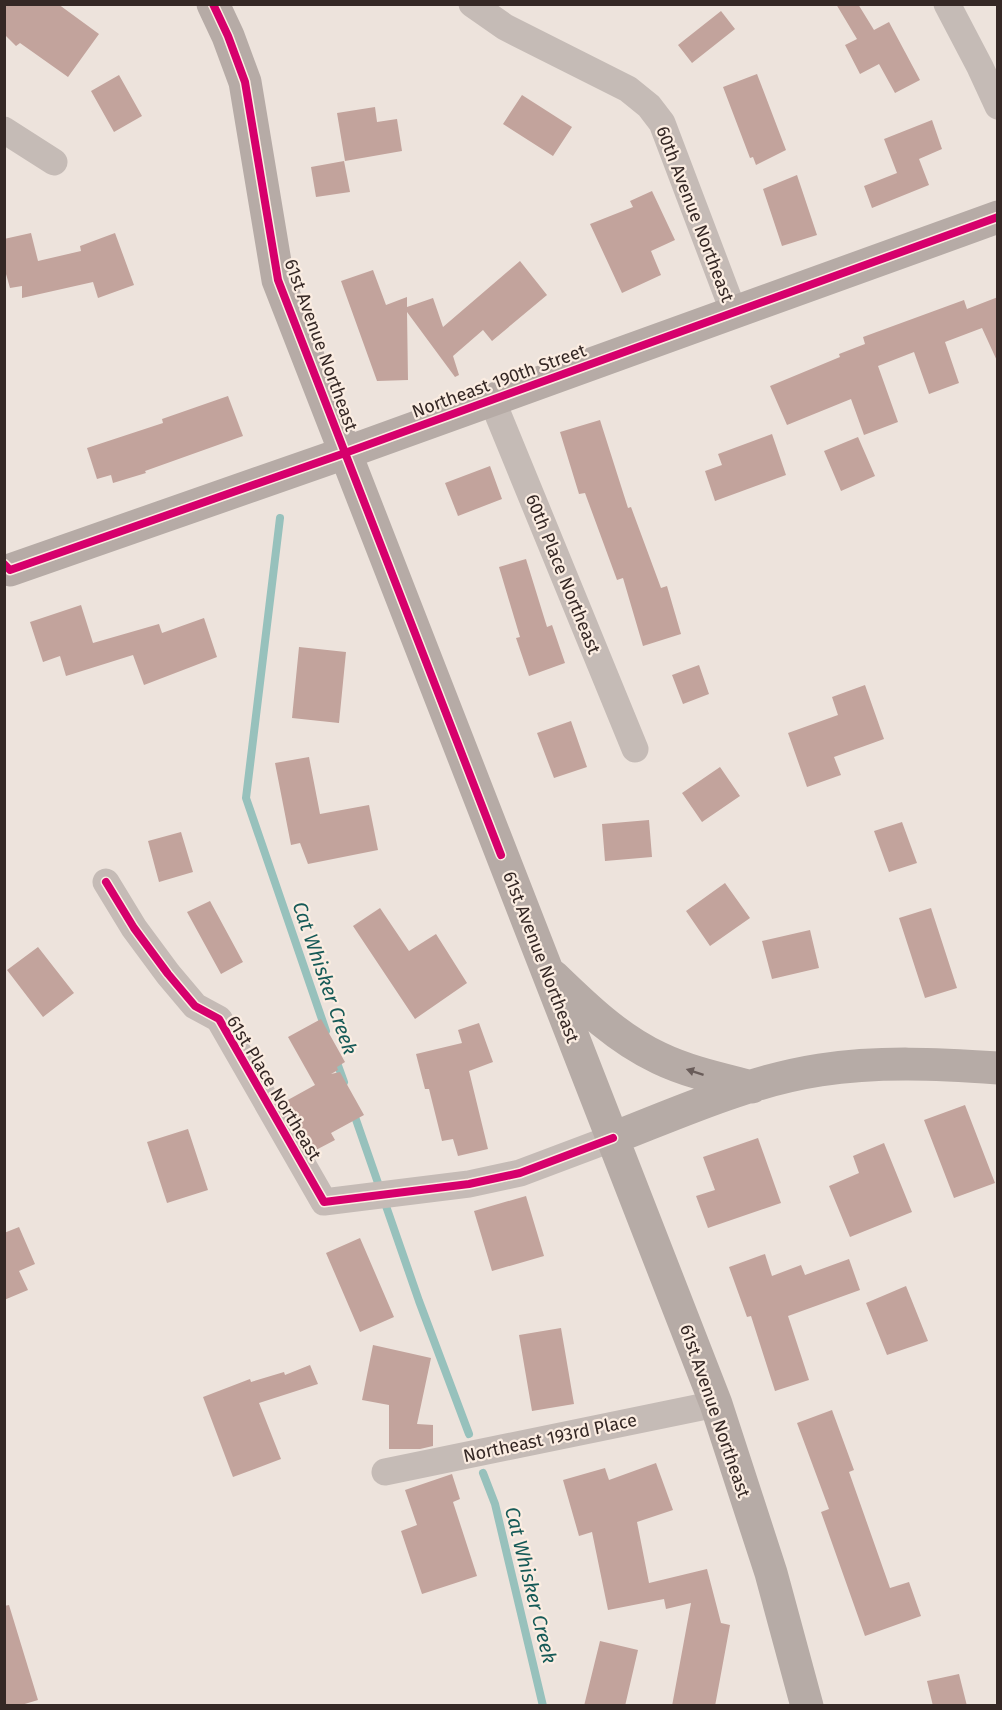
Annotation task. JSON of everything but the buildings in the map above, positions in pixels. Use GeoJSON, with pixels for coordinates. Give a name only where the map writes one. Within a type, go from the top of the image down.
{"type":"FeatureCollection","features":[{"type":"Feature","properties":{"kind":"main road","name":"61st Avenue Northeast"},"geometry":{"type":"LineString","coordinates":[[213,4],[228,36],[244,82],[278,280],[716,1404],[771,1573],[807,1706]]}},
{"type":"Feature","properties":{"kind":"main road","name":"Northeast 190th Street"},"geometry":{"type":"LineString","coordinates":[[7,567],[345,453],[998,217]]}},
{"type":"Feature","properties":{"kind":"main road"},"geometry":{"type":"LineString","coordinates":[[545,969],[590,1012],[632,1044],[660,1059],[690,1070],[752,1087]]}},
{"type":"Feature","properties":{"kind":"main road"},"geometry":{"type":"LineString","coordinates":[[612,1138],[752,1087],[819,1070],[903,1063],[997,1070]]}},
{"type":"Feature","properties":{"kind":"street","name":"60th Avenue Northeast"},"geometry":{"type":"LineString","coordinates":[[472,4],[505,27],[628,89],[649,106],[662,123],[734,313]]}},
{"type":"Feature","properties":{"kind":"street"},"geometry":{"type":"LineString","coordinates":[[947,4],[998,106]]}},
{"type":"Feature","properties":{"kind":"street"},"geometry":{"type":"LineString","coordinates":[[4,130],[54,162]]}},
{"type":"Feature","properties":{"kind":"street","name":"60th Place Northeast"},"geometry":{"type":"LineString","coordinates":[[492,400],[635,749]]}},
{"type":"Feature","properties":{"kind":"street","name":"61st Place Northeast"},"geometry":{"type":"LineString","coordinates":[[106,882],[134,928],[168,974],[195,1006],[219,1018],[324,1202],[469,1184],[520,1173],[612,1138]]}},
{"type":"Feature","properties":{"kind":"street","name":"Northeast 193rd Place"},"geometry":{"type":"LineString","coordinates":[[385,1472],[716,1404]]}},
{"type":"Feature","properties":{"kind":"waterway","name":"Cat Whisker Creek"},"geometry":{"type":"LineString","coordinates":[[280,518],[246,798],[326,1031]]}},
{"type":"Feature","properties":{"kind":"waterway","name":"Cat Whisker Creek"},"geometry":{"type":"LineString","coordinates":[[335,1057],[344,1082]]}},
{"type":"Feature","properties":{"kind":"waterway","name":"Cat Whisker Creek"},"geometry":{"type":"LineString","coordinates":[[353,1111],[419,1301],[469,1434]]}},
{"type":"Feature","properties":{"kind":"waterway","name":"Cat Whisker Creek"},"geometry":{"type":"LineString","coordinates":[[483,1473],[495,1504],[543,1706]]}},
{"type":"Feature","properties":{"kind":"cycle path"},"geometry":{"type":"LineString","coordinates":[[213,4],[245,82],[278,280],[501,855]]}},
{"type":"Feature","properties":{"kind":"cycle path"},"geometry":{"type":"LineString","coordinates":[[4,564],[10,570],[345,453],[998,217]]}},
{"type":"Feature","properties":{"kind":"cycle path"},"geometry":{"type":"LineString","coordinates":[[106,882],[134,928],[168,974],[195,1006],[219,1019],[324,1202],[469,1184],[520,1173],[613,1138]]}}]}
